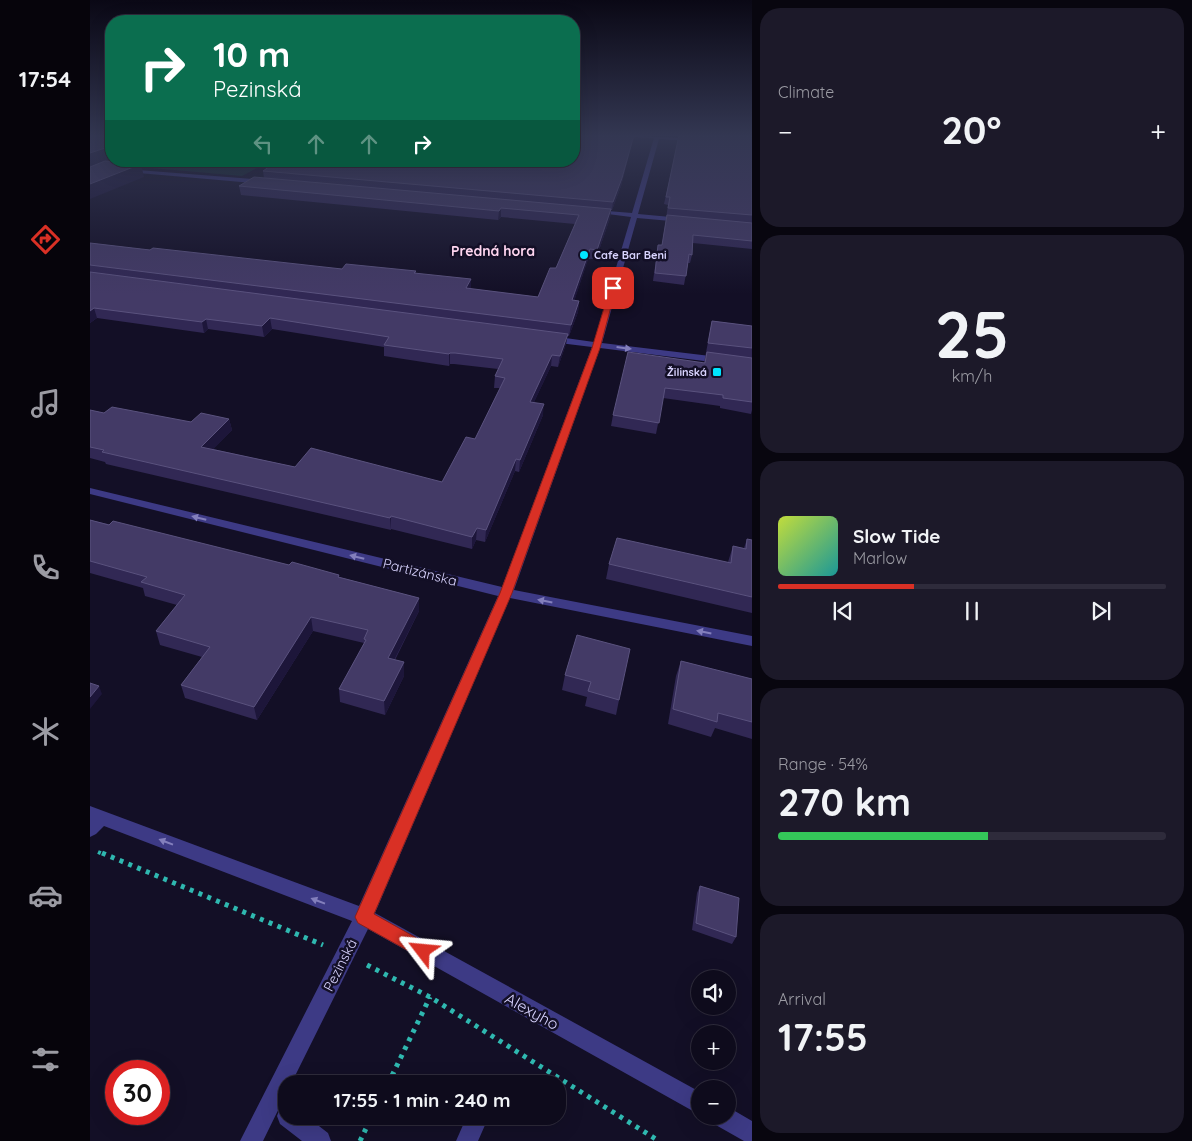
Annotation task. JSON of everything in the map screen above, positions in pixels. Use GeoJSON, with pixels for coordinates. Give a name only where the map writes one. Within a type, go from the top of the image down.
{"type":"FeatureCollection","features":[{"type":"Feature","properties":{"kind":"street","name":"Pezinská"},"geometry":{"type":"LineString","coordinates":[[296,1075],[346,954],[506,593],[597,345],[642,188]]}},
{"type":"Feature","properties":{"kind":"street"},"geometry":{"type":"LineString","coordinates":[[584,211],[694,221]]}},
{"type":"Feature","properties":{"kind":"street"},"geometry":{"type":"LineString","coordinates":[[544,338],[752,364]]}},
{"type":"Feature","properties":{"kind":"street","name":"Partizánska"},"geometry":{"type":"LineString","coordinates":[[90,491],[506,593],[752,641]]}},
{"type":"Feature","properties":{"kind":"street","name":"Alexyho"},"geometry":{"type":"LineString","coordinates":[[94,820],[364,917],[691,1099]]}},
{"type":"Feature","properties":{"kind":"street","name":"Pezinská"},"geometry":{"type":"LineString","coordinates":[[251,1141],[278,1114]]}},
{"type":"Feature","properties":{"kind":"street"},"geometry":{"type":"LineString","coordinates":[[736,1124],[752,1133]]}},
{"type":"Feature","properties":{"kind":"street"},"geometry":{"type":"LineString","coordinates":[[299,1125],[320,1141]]}},
{"type":"Feature","properties":{"kind":"street"},"geometry":{"type":"LineString","coordinates":[[467,1141],[474,1125]]}},
{"type":"Feature","properties":{"kind":"path"},"geometry":{"type":"LineString","coordinates":[[90,849],[346,954],[430,997],[659,1141]]}},
{"type":"Feature","properties":{"kind":"path"},"geometry":{"type":"LineString","coordinates":[[392,1075],[430,997]]}},
{"type":"Feature","properties":{"kind":"path"},"geometry":{"type":"LineString","coordinates":[[360,1141],[368,1125]]}},
{"type":"Feature","properties":{"kind":"building"},"geometry":{"type":"Polygon","coordinates":[[[262,188],[379,188],[611,209],[597,250],[590,249],[572,300],[579,301],[571,325],[90,265],[90,243],[342,269],[346,264],[416,271],[414,273],[471,279],[466,288],[538,297],[550,268],[556,268],[579,215],[501,208],[499,211],[262,188]]]}},
{"type":"Feature","properties":{"kind":"building"},"geometry":{"type":"Polygon","coordinates":[[[458,188],[618,188],[613,202],[458,188]]]}},
{"type":"Feature","properties":{"kind":"building"},"geometry":{"type":"Polygon","coordinates":[[[668,188],[752,188],[752,215],[668,208],[670,197],[666,197],[668,188]]]}},
{"type":"Feature","properties":{"kind":"building"},"geometry":{"type":"Polygon","coordinates":[[[667,215],[752,223],[752,241],[693,235],[692,255],[689,254],[686,276],[655,273],[658,245],[662,245],[667,215]]]}},
{"type":"Feature","properties":{"kind":"building"},"geometry":{"type":"Polygon","coordinates":[[[90,272],[568,334],[560,356],[552,355],[530,402],[544,404],[520,460],[516,459],[486,530],[477,528],[472,537],[391,516],[390,518],[102,452],[104,450],[90,447],[90,410],[104,413],[112,407],[191,422],[201,413],[229,419],[201,447],[295,467],[311,448],[442,482],[466,437],[475,439],[505,378],[495,376],[503,359],[384,345],[389,337],[270,318],[262,326],[206,319],[202,322],[94,308],[90,311],[90,272]]]}},
{"type":"Feature","properties":{"kind":"building"},"geometry":{"type":"Polygon","coordinates":[[[712,321],[752,326],[752,348],[708,343],[712,321]]]}},
{"type":"Feature","properties":{"kind":"building"},"geometry":{"type":"Polygon","coordinates":[[[628,352],[705,363],[707,352],[752,358],[752,402],[723,398],[723,395],[665,388],[659,423],[613,415],[628,352]]]}},
{"type":"Feature","properties":{"kind":"building"},"geometry":{"type":"Polygon","coordinates":[[[90,520],[109,525],[113,521],[289,565],[292,562],[339,575],[338,577],[419,598],[388,658],[404,662],[384,701],[339,689],[366,640],[364,639],[368,630],[311,617],[254,707],[181,685],[210,647],[156,631],[185,595],[141,582],[147,577],[90,561],[90,520]]]}},
{"type":"Feature","properties":{"kind":"building"},"geometry":{"type":"Polygon","coordinates":[[[617,538],[731,563],[733,546],[746,549],[747,539],[752,540],[752,597],[609,564],[617,538]]]}},
{"type":"Feature","properties":{"kind":"building"},"geometry":{"type":"Polygon","coordinates":[[[577,635],[630,649],[619,700],[588,691],[591,682],[565,675],[577,635]]]}},
{"type":"Feature","properties":{"kind":"building"},"geometry":{"type":"Polygon","coordinates":[[[681,661],[752,679],[752,722],[718,713],[717,722],[673,709],[681,661]]]}},
{"type":"Feature","properties":{"kind":"building"},"geometry":{"type":"Polygon","coordinates":[[[90,683],[99,686],[90,697],[90,683]]]}},
{"type":"Feature","properties":{"kind":"building"},"geometry":{"type":"Polygon","coordinates":[[[700,886],[739,898],[736,937],[696,923],[700,886]]]}},
{"type":"Feature","properties":{"kind":"place","name":"Cafe Bar Beni"},"geometry":{"type":"Point","coordinates":[584,255]}},
{"type":"Feature","properties":{"kind":"place","name":"Žilinská"},"geometry":{"type":"Point","coordinates":[717,372]}},
{"type":"Feature","properties":{"kind":"district","name":"Predná hora"},"geometry":{"type":"Point","coordinates":[493,251]}},
{"type":"Feature","properties":{"kind":"route"},"geometry":{"type":"LineString","coordinates":[[423,951],[364,917],[506,593],[596,348],[613,288]]}}]}
